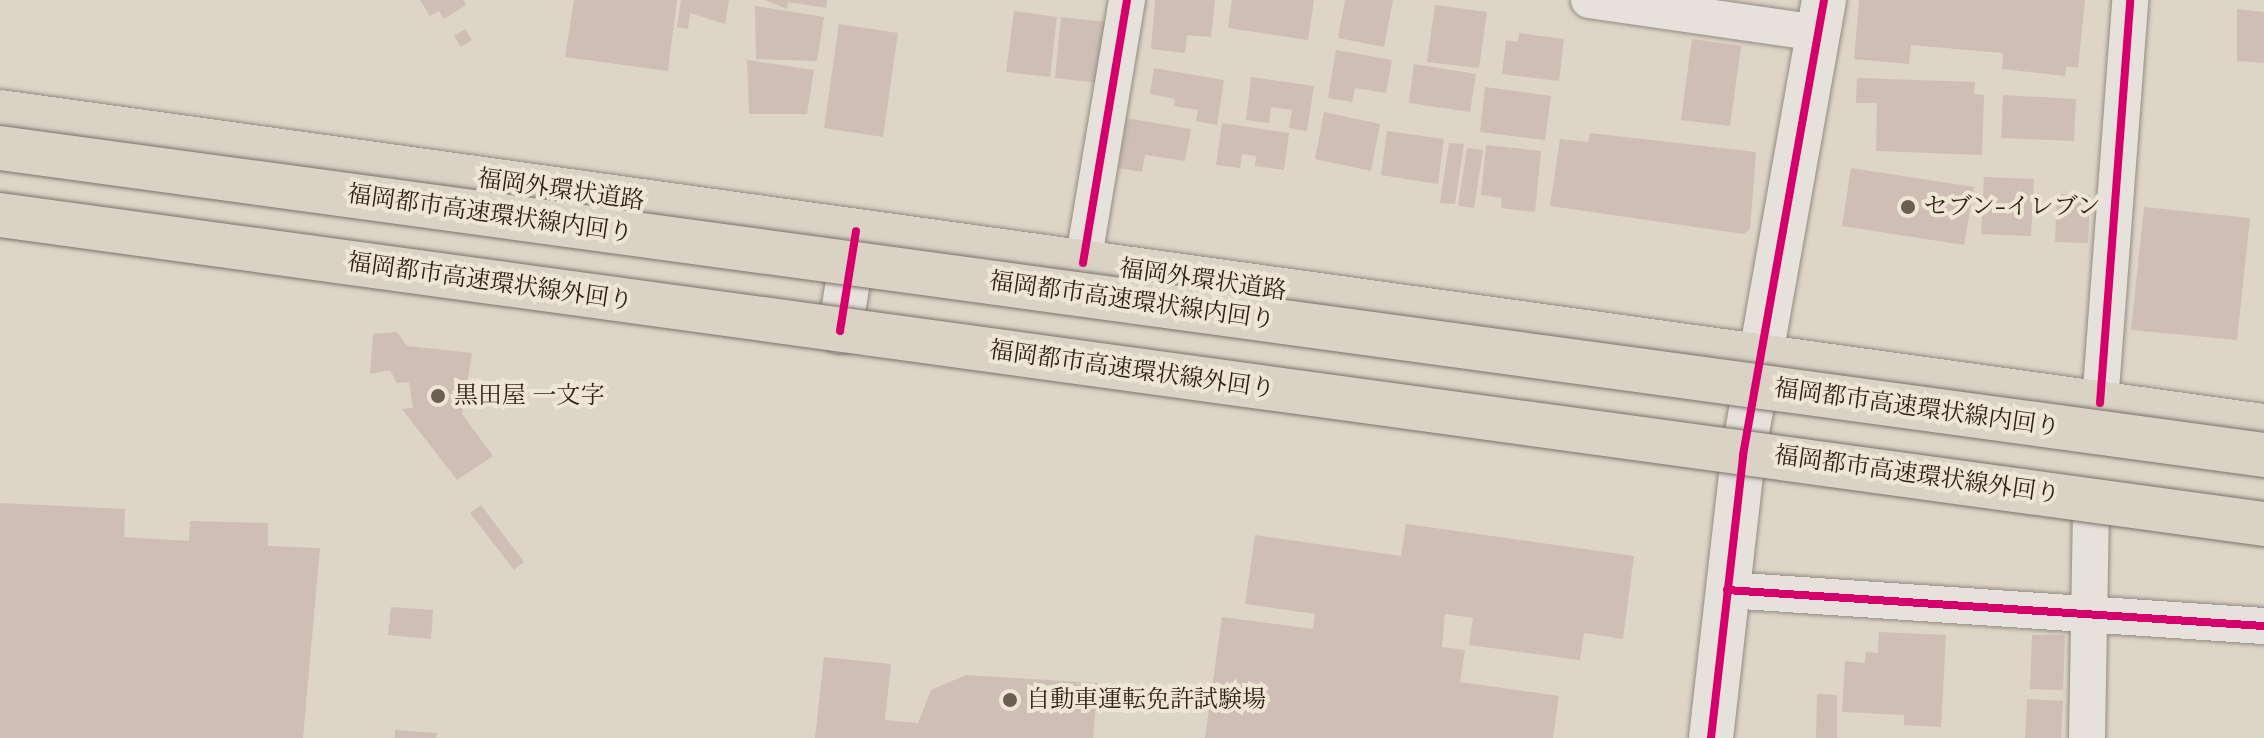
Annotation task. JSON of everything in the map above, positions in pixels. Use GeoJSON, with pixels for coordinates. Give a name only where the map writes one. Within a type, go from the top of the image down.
{"type":"FeatureCollection","features":[{"type":"Feature","properties":{"kind":"highway","name":"福岡外環状道路"},"geometry":{"type":"LineString","coordinates":[[0,112],[2264,426]]}},
{"type":"Feature","properties":{"kind":"highway","name":"福岡都市高速環状線内回り"},"geometry":{"type":"LineString","coordinates":[[0,148],[2264,455]]}},
{"type":"Feature","properties":{"kind":"highway"},"geometry":{"type":"LineString","coordinates":[[0,213],[840,331],[1285,399],[2264,523]]}},
{"type":"Feature","properties":{"kind":"highway","name":"福岡都市高速環状線外回り"},"geometry":{"type":"LineString","coordinates":[[0,213],[2264,523]]}},
{"type":"Feature","properties":{"kind":"street"},"geometry":{"type":"LineString","coordinates":[[1083,263],[1127,0]]}},
{"type":"Feature","properties":{"kind":"street"},"geometry":{"type":"LineString","coordinates":[[1589,0],[1822,16],[1743,455],[1711,738]]}},
{"type":"Feature","properties":{"kind":"street"},"geometry":{"type":"LineString","coordinates":[[2100,403],[2130,0]]}},
{"type":"Feature","properties":{"kind":"street"},"geometry":{"type":"LineString","coordinates":[[840,331],[856,231]]}},
{"type":"Feature","properties":{"kind":"street"},"geometry":{"type":"LineString","coordinates":[[2087,738],[2092,619],[2091,501]]}},
{"type":"Feature","properties":{"kind":"street"},"geometry":{"type":"LineString","coordinates":[[1727,590],[2092,619],[2264,626]]}},
{"type":"Feature","properties":{"kind":"building"},"geometry":{"type":"Polygon","coordinates":[[[420,0],[463,0],[466,5],[444,19],[439,11],[430,16],[420,0]]]}},
{"type":"Feature","properties":{"kind":"building"},"geometry":{"type":"Polygon","coordinates":[[[574,0],[677,0],[668,71],[565,57],[574,0]]]}},
{"type":"Feature","properties":{"kind":"building"},"geometry":{"type":"Polygon","coordinates":[[[681,0],[729,0],[725,24],[690,13],[688,29],[677,27],[681,0]]]}},
{"type":"Feature","properties":{"kind":"building"},"geometry":{"type":"Polygon","coordinates":[[[765,0],[827,0],[826,8],[788,2],[787,9],[765,0]]]}},
{"type":"Feature","properties":{"kind":"building"},"geometry":{"type":"Polygon","coordinates":[[[1155,0],[1215,0],[1211,37],[1187,35],[1185,53],[1151,49],[1155,0]]]}},
{"type":"Feature","properties":{"kind":"building"},"geometry":{"type":"Polygon","coordinates":[[[1232,0],[1314,0],[1308,40],[1228,28],[1232,0]]]}},
{"type":"Feature","properties":{"kind":"building"},"geometry":{"type":"Polygon","coordinates":[[[1345,0],[1393,0],[1384,47],[1338,38],[1345,0]]]}},
{"type":"Feature","properties":{"kind":"building"},"geometry":{"type":"Polygon","coordinates":[[[1859,0],[2085,0],[2078,68],[2066,66],[2065,76],[2002,69],[2003,53],[1911,45],[1909,64],[1854,59],[1859,0]]]}},
{"type":"Feature","properties":{"kind":"building"},"geometry":{"type":"Polygon","coordinates":[[[1435,5],[1487,12],[1479,68],[1427,62],[1435,5]]]}},
{"type":"Feature","properties":{"kind":"building"},"geometry":{"type":"Polygon","coordinates":[[[755,6],[824,17],[817,61],[756,59],[755,6]]]}},
{"type":"Feature","properties":{"kind":"building"},"geometry":{"type":"Polygon","coordinates":[[[2237,9],[2264,12],[2264,63],[2237,61],[2237,9]]]}},
{"type":"Feature","properties":{"kind":"building"},"geometry":{"type":"Polygon","coordinates":[[[1014,11],[1057,17],[1050,77],[1006,72],[1014,11]]]}},
{"type":"Feature","properties":{"kind":"building"},"geometry":{"type":"Polygon","coordinates":[[[1061,17],[1106,22],[1099,83],[1055,78],[1061,17]]]}},
{"type":"Feature","properties":{"kind":"building"},"geometry":{"type":"Polygon","coordinates":[[[839,24],[898,33],[883,137],[824,128],[839,24]]]}},
{"type":"Feature","properties":{"kind":"building"},"geometry":{"type":"Polygon","coordinates":[[[465,29],[472,40],[461,47],[454,36],[465,29]]]}},
{"type":"Feature","properties":{"kind":"building"},"geometry":{"type":"Polygon","coordinates":[[[1519,33],[1564,39],[1559,81],[1502,74],[1506,40],[1518,42],[1519,33]]]}},
{"type":"Feature","properties":{"kind":"building"},"geometry":{"type":"Polygon","coordinates":[[[1692,39],[1741,46],[1730,126],[1681,120],[1692,39]]]}},
{"type":"Feature","properties":{"kind":"building"},"geometry":{"type":"Polygon","coordinates":[[[1336,50],[1392,60],[1386,93],[1355,88],[1352,102],[1328,98],[1336,50]]]}},
{"type":"Feature","properties":{"kind":"building"},"geometry":{"type":"Polygon","coordinates":[[[747,60],[814,70],[807,114],[749,114],[747,60]]]}},
{"type":"Feature","properties":{"kind":"building"},"geometry":{"type":"Polygon","coordinates":[[[1414,64],[1476,74],[1470,112],[1409,103],[1414,64]]]}},
{"type":"Feature","properties":{"kind":"building"},"geometry":{"type":"Polygon","coordinates":[[[1154,68],[1224,80],[1217,125],[1196,121],[1198,110],[1174,106],[1175,99],[1150,94],[1154,68]]]}},
{"type":"Feature","properties":{"kind":"building"},"geometry":{"type":"Polygon","coordinates":[[[1251,77],[1314,86],[1307,131],[1289,128],[1292,110],[1271,107],[1269,123],[1246,120],[1251,77]]]}},
{"type":"Feature","properties":{"kind":"building"},"geometry":{"type":"Polygon","coordinates":[[[1857,78],[1975,82],[1974,94],[1984,95],[1982,155],[1876,151],[1877,103],[1856,103],[1857,78]]]}},
{"type":"Feature","properties":{"kind":"building"},"geometry":{"type":"Polygon","coordinates":[[[1485,87],[1551,96],[1545,140],[1480,132],[1485,87]]]}},
{"type":"Feature","properties":{"kind":"building"},"geometry":{"type":"Polygon","coordinates":[[[2003,95],[2076,99],[2074,141],[2001,138],[2003,95]]]}},
{"type":"Feature","properties":{"kind":"building"},"geometry":{"type":"Polygon","coordinates":[[[1324,112],[1380,124],[1371,171],[1315,159],[1324,112]]]}},
{"type":"Feature","properties":{"kind":"building"},"geometry":{"type":"Polygon","coordinates":[[[1126,118],[1191,129],[1185,161],[1145,155],[1142,172],[1119,168],[1126,118]]]}},
{"type":"Feature","properties":{"kind":"building"},"geometry":{"type":"Polygon","coordinates":[[[1222,123],[1289,133],[1284,170],[1255,166],[1256,156],[1242,154],[1240,168],[1216,165],[1222,123]]]}},
{"type":"Feature","properties":{"kind":"building"},"geometry":{"type":"Polygon","coordinates":[[[1387,131],[1444,139],[1438,184],[1381,175],[1387,131]]]}},
{"type":"Feature","properties":{"kind":"building"},"geometry":{"type":"Polygon","coordinates":[[[1590,133],[1756,152],[1750,229],[1744,234],[1550,206],[1560,139],[1588,142],[1590,133]]]}},
{"type":"Feature","properties":{"kind":"building"},"geometry":{"type":"Polygon","coordinates":[[[1449,143],[1464,144],[1455,204],[1440,203],[1449,143]]]}},
{"type":"Feature","properties":{"kind":"building"},"geometry":{"type":"Polygon","coordinates":[[[1486,145],[1541,151],[1535,212],[1501,208],[1502,198],[1481,195],[1486,145]]]}},
{"type":"Feature","properties":{"kind":"building"},"geometry":{"type":"Polygon","coordinates":[[[1467,148],[1483,150],[1474,208],[1458,206],[1467,148]]]}},
{"type":"Feature","properties":{"kind":"building","name":"セブン-イレブン"},"geometry":{"type":"Polygon","coordinates":[[[1851,168],[1974,187],[1964,245],[1842,226],[1851,168]]]}},
{"type":"Feature","properties":{"kind":"building"},"geometry":{"type":"Polygon","coordinates":[[[1984,177],[2034,179],[2031,236],[1981,234],[1984,177]]]}},
{"type":"Feature","properties":{"kind":"building"},"geometry":{"type":"Polygon","coordinates":[[[2057,194],[2090,195],[2088,243],[2055,242],[2057,194]]]}},
{"type":"Feature","properties":{"kind":"building"},"geometry":{"type":"Polygon","coordinates":[[[2144,207],[2250,218],[2237,340],[2131,330],[2144,207]]]}},
{"type":"Feature","properties":{"kind":"building","name":"黒田屋 一文字"},"geometry":{"type":"Polygon","coordinates":[[[397,332],[407,346],[472,353],[462,414],[493,456],[457,480],[402,409],[413,408],[409,382],[397,383],[390,370],[370,374],[373,334],[397,332]]]}},
{"type":"Feature","properties":{"kind":"building"},"geometry":{"type":"Polygon","coordinates":[[[0,503],[125,509],[124,537],[189,541],[190,521],[268,523],[268,546],[320,548],[303,738],[0,738],[0,503]]]}},
{"type":"Feature","properties":{"kind":"building"},"geometry":{"type":"Polygon","coordinates":[[[481,505],[524,562],[514,570],[470,513],[481,505]]]}},
{"type":"Feature","properties":{"kind":"building"},"geometry":{"type":"Polygon","coordinates":[[[1406,524],[1634,556],[1623,639],[1584,633],[1580,660],[1469,645],[1473,618],[1445,614],[1442,647],[1465,650],[1460,682],[1559,696],[1553,738],[1205,738],[1222,617],[1313,629],[1315,614],[1245,604],[1255,535],[1401,556],[1406,524]]]}},
{"type":"Feature","properties":{"kind":"building"},"geometry":{"type":"Polygon","coordinates":[[[391,607],[433,610],[431,639],[388,635],[391,607]]]}},
{"type":"Feature","properties":{"kind":"building"},"geometry":{"type":"Polygon","coordinates":[[[1879,632],[1946,635],[1941,727],[1904,725],[1904,715],[1842,712],[1845,661],[1865,663],[1866,652],[1878,653],[1879,632]]]}},
{"type":"Feature","properties":{"kind":"building"},"geometry":{"type":"Polygon","coordinates":[[[2032,635],[2065,635],[2063,690],[2030,689],[2032,635]]]}},
{"type":"Feature","properties":{"kind":"building","name":"自動車運転免許試験場"},"geometry":{"type":"Polygon","coordinates":[[[824,657],[891,664],[885,720],[918,723],[931,690],[966,675],[1098,683],[1093,738],[815,738],[824,657]]]}},
{"type":"Feature","properties":{"kind":"building"},"geometry":{"type":"Polygon","coordinates":[[[1817,694],[1837,695],[1837,738],[1816,738],[1817,694]]]}},
{"type":"Feature","properties":{"kind":"building"},"geometry":{"type":"Polygon","coordinates":[[[2027,699],[2063,701],[2061,738],[2025,738],[2027,699]]]}},
{"type":"Feature","properties":{"kind":"building"},"geometry":{"type":"Polygon","coordinates":[[[395,730],[437,733],[436,738],[395,738],[395,730]]]}},
{"type":"Feature","properties":{"kind":"cycle path"},"geometry":{"type":"LineString","coordinates":[[1083,263],[1127,0]]}},
{"type":"Feature","properties":{"kind":"cycle path"},"geometry":{"type":"LineString","coordinates":[[1711,738],[1743,455],[1824,0]]}},
{"type":"Feature","properties":{"kind":"cycle path"},"geometry":{"type":"LineString","coordinates":[[2100,403],[2130,0]]}},
{"type":"Feature","properties":{"kind":"cycle path"},"geometry":{"type":"LineString","coordinates":[[840,331],[856,231]]}},
{"type":"Feature","properties":{"kind":"cycle path"},"geometry":{"type":"LineString","coordinates":[[1727,590],[2264,626]]}},
{"type":"Feature","properties":{"kind":"place","name":"セブン-イレブン"},"geometry":{"type":"Point","coordinates":[1908,207]}},
{"type":"Feature","properties":{"kind":"place","name":"黒田屋 一文字"},"geometry":{"type":"Point","coordinates":[438,396]}},
{"type":"Feature","properties":{"kind":"place","name":"自動車運転免許試験場"},"geometry":{"type":"Point","coordinates":[1010,700]}}]}
